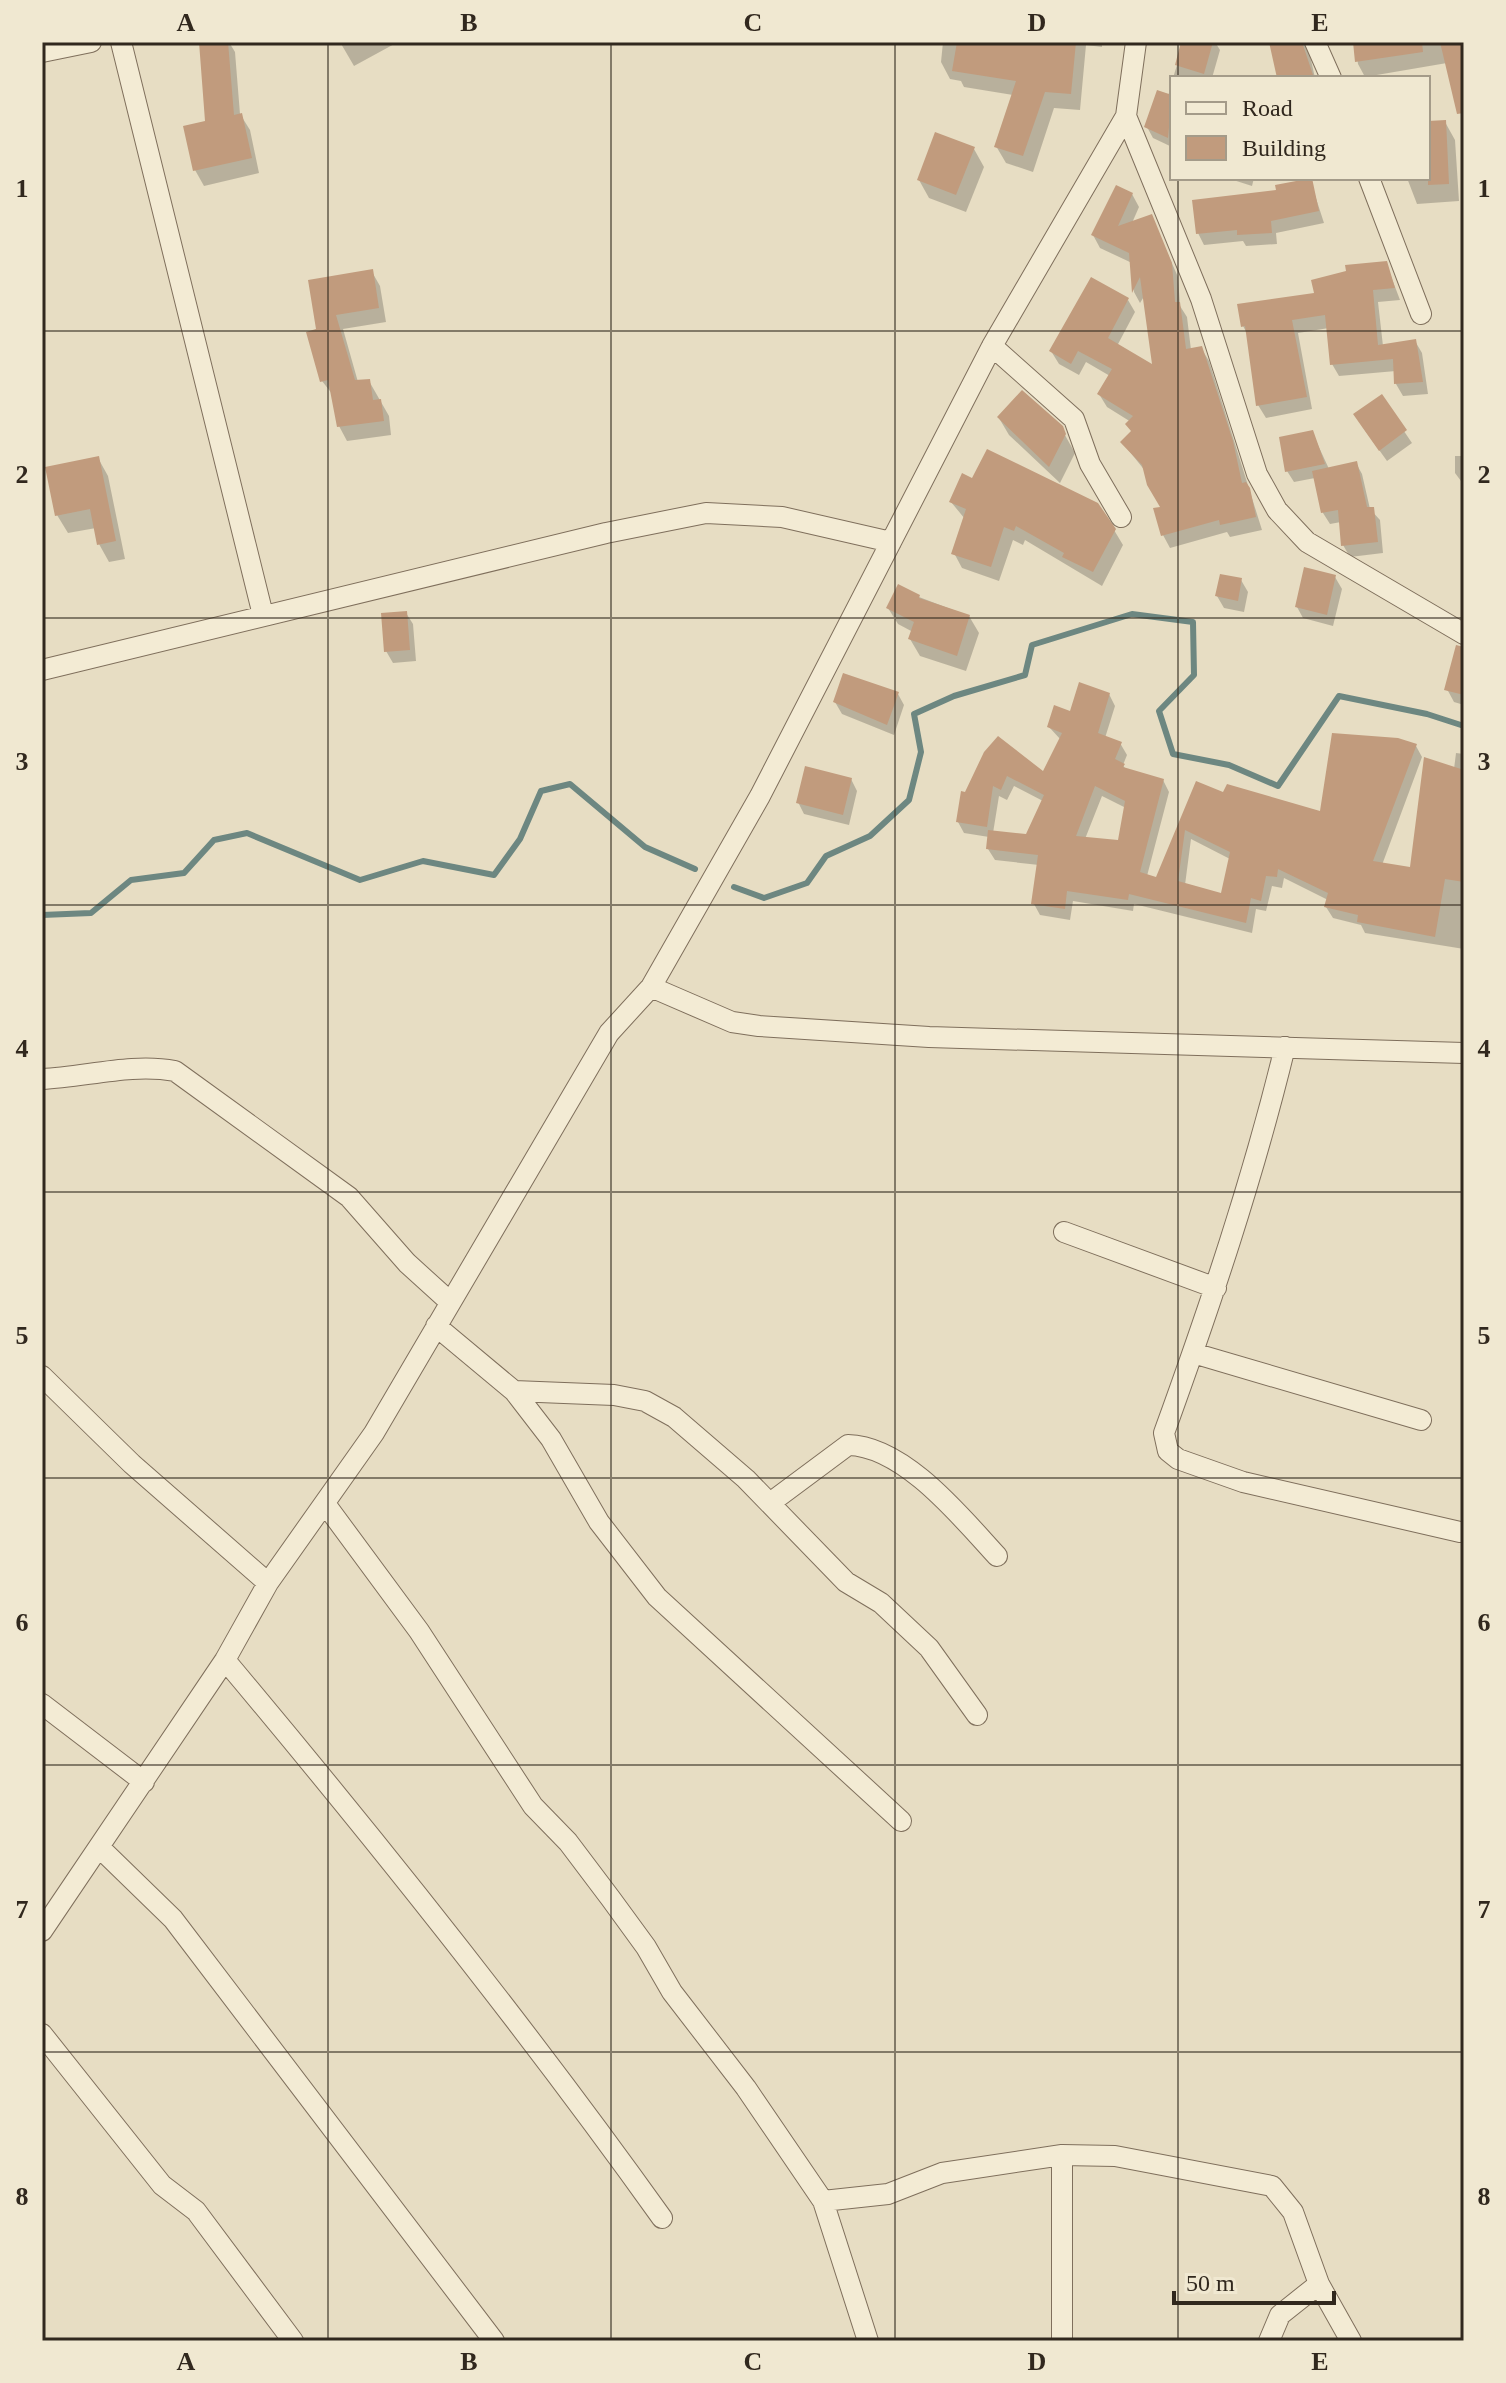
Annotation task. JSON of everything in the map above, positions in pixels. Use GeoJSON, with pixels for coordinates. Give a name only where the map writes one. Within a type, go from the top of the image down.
{"type":"FeatureCollection","features":[{"type":"Feature","properties":{"kind":"street"},"geometry":{"type":"LineString","coordinates":[[42,52],[91,42]]}},
{"type":"Feature","properties":{"kind":"street"},"geometry":{"type":"LineString","coordinates":[[121,42],[263,615]]}},
{"type":"Feature","properties":{"kind":"street"},"geometry":{"type":"LineString","coordinates":[[42,1931],[225,1660],[268,1583],[374,1433],[609,1033],[651,987],[760,796],[992,346],[1126,116],[1136,42]]}},
{"type":"Feature","properties":{"kind":"street"},"geometry":{"type":"LineString","coordinates":[[1315,42],[1330,76]]}},
{"type":"Feature","properties":{"kind":"street"},"geometry":{"type":"LineString","coordinates":[[1126,116],[1201,299],[1257,474],[1277,510],[1307,542],[1464,634]]}},
{"type":"Feature","properties":{"kind":"street"},"geometry":{"type":"LineString","coordinates":[[1370,180],[1421,314]]}},
{"type":"Feature","properties":{"kind":"street"},"geometry":{"type":"LineString","coordinates":[[992,346],[1074,419],[1090,464],[1121,517]]}},
{"type":"Feature","properties":{"kind":"street"},"geometry":{"type":"LineString","coordinates":[[42,670],[263,615],[706,513],[782,517],[891,542]]}},
{"type":"Feature","properties":{"kind":"street"},"geometry":{"type":"LineString","coordinates":[[651,987],[732,1022],[759,1026],[929,1037],[1464,1053]]}},
{"type":"Feature","properties":{"kind":"street"},"geometry":{"type":"LineString","coordinates":[[1285,1047],[1261,1146],[1216,1288],[1164,1433],[1168,1451],[1178,1459],[1243,1482],[1460,1532]]}},
{"type":"Feature","properties":{"kind":"street"},"geometry":{"type":"LineString","coordinates":[[42,1079],[82,1077],[149,1067],[175,1071],[349,1197],[407,1263],[450,1302]]}},
{"type":"Feature","properties":{"kind":"street"},"geometry":{"type":"LineString","coordinates":[[1064,1232],[1216,1288]]}},
{"type":"Feature","properties":{"kind":"street"},"geometry":{"type":"LineString","coordinates":[[436,1326],[514,1391],[551,1439],[599,1522],[657,1597],[901,1821]]}},
{"type":"Feature","properties":{"kind":"street"},"geometry":{"type":"LineString","coordinates":[[1193,1353],[1421,1420]]}},
{"type":"Feature","properties":{"kind":"street"},"geometry":{"type":"LineString","coordinates":[[42,1376],[132,1464],[268,1583]]}},
{"type":"Feature","properties":{"kind":"street"},"geometry":{"type":"LineString","coordinates":[[514,1391],[614,1395],[645,1401],[674,1417],[770,1503],[846,1582],[881,1603],[929,1648],[977,1715]]}},
{"type":"Feature","properties":{"kind":"street"},"geometry":{"type":"LineString","coordinates":[[770,1503],[848,1445],[863,1445],[886,1455],[944,1497],[997,1556]]}},
{"type":"Feature","properties":{"kind":"street"},"geometry":{"type":"LineString","coordinates":[[326,1505],[419,1631],[533,1806],[568,1842],[620,1911],[672,1992],[746,2088],[823,2201],[868,2341]]}},
{"type":"Feature","properties":{"kind":"street"},"geometry":{"type":"LineString","coordinates":[[225,1660],[384,1849],[569,2089],[662,2218]]}},
{"type":"Feature","properties":{"kind":"street"},"geometry":{"type":"LineString","coordinates":[[42,1704],[144,1782]]}},
{"type":"Feature","properties":{"kind":"street"},"geometry":{"type":"LineString","coordinates":[[100,1848],[173,1919],[494,2341]]}},
{"type":"Feature","properties":{"kind":"street"},"geometry":{"type":"LineString","coordinates":[[42,2034],[162,2185],[196,2211],[293,2341]]}},
{"type":"Feature","properties":{"kind":"street"},"geometry":{"type":"LineString","coordinates":[[823,2201],[888,2194],[942,2173],[1062,2155],[1115,2156],[1272,2186],[1293,2212],[1319,2284],[1351,2341]]}},
{"type":"Feature","properties":{"kind":"street"},"geometry":{"type":"LineString","coordinates":[[1062,2155],[1062,2341]]}},
{"type":"Feature","properties":{"kind":"street"},"geometry":{"type":"LineString","coordinates":[[1269,2341],[1280,2315],[1319,2284]]}},
{"type":"Feature","properties":{"kind":"building"},"geometry":{"type":"Polygon","coordinates":[[[199,42],[228,42],[234,115],[242,113],[252,158],[193,171],[183,126],[205,121],[199,42]]]}},
{"type":"Feature","properties":{"kind":"building"},"geometry":{"type":"Polygon","coordinates":[[[957,42],[1076,42],[1071,94],[1045,92],[1023,156],[994,147],[1016,81],[952,71],[957,42]]]}},
{"type":"Feature","properties":{"kind":"building"},"geometry":{"type":"Polygon","coordinates":[[[1181,42],[1213,42],[1204,74],[1175,65],[1181,42]]]}},
{"type":"Feature","properties":{"kind":"building"},"geometry":{"type":"Polygon","coordinates":[[[1269,42],[1302,42],[1313,76],[1277,76],[1269,42]]]}},
{"type":"Feature","properties":{"kind":"building"},"geometry":{"type":"Polygon","coordinates":[[[1353,42],[1422,42],[1423,52],[1355,62],[1353,42]]]}},
{"type":"Feature","properties":{"kind":"building"},"geometry":{"type":"Polygon","coordinates":[[[1440,42],[1464,42],[1464,113],[1457,114],[1440,42]]]}},
{"type":"Feature","properties":{"kind":"building"},"geometry":{"type":"Polygon","coordinates":[[[1157,90],[1170,94],[1168,138],[1144,127],[1157,90]]]}},
{"type":"Feature","properties":{"kind":"building"},"geometry":{"type":"Polygon","coordinates":[[[1446,120],[1449,184],[1428,185],[1430,121],[1446,120]]]}},
{"type":"Feature","properties":{"kind":"building"},"geometry":{"type":"Polygon","coordinates":[[[935,132],[975,147],[956,195],[917,180],[935,132]]]}},
{"type":"Feature","properties":{"kind":"building"},"geometry":{"type":"Polygon","coordinates":[[[1312,180],[1319,211],[1271,221],[1272,233],[1237,235],[1237,230],[1196,234],[1192,200],[1276,190],[1275,185],[1312,180]]]}},
{"type":"Feature","properties":{"kind":"building"},"geometry":{"type":"Polygon","coordinates":[[[1116,185],[1133,193],[1118,226],[1152,214],[1172,263],[1175,302],[1180,302],[1186,349],[1202,346],[1233,441],[1242,483],[1246,482],[1250,488],[1256,517],[1220,525],[1219,520],[1161,536],[1153,508],[1160,507],[1147,485],[1142,465],[1120,442],[1131,431],[1125,424],[1133,416],[1097,394],[1112,369],[1078,351],[1071,364],[1049,351],[1091,277],[1129,298],[1108,338],[1152,364],[1140,277],[1132,293],[1129,253],[1091,235],[1116,185]]]}},
{"type":"Feature","properties":{"kind":"building"},"geometry":{"type":"Polygon","coordinates":[[[1387,261],[1395,288],[1373,290],[1378,345],[1416,339],[1423,382],[1394,384],[1393,359],[1330,365],[1325,315],[1292,320],[1307,397],[1256,406],[1245,326],[1241,327],[1237,304],[1314,293],[1311,280],[1346,271],[1345,265],[1387,261]]]}},
{"type":"Feature","properties":{"kind":"building"},"geometry":{"type":"Polygon","coordinates":[[[373,269],[379,308],[336,315],[355,380],[370,379],[373,400],[381,399],[384,421],[337,427],[328,380],[320,382],[306,332],[316,329],[308,280],[373,269]]]}},
{"type":"Feature","properties":{"kind":"building"},"geometry":{"type":"Polygon","coordinates":[[[1022,390],[1063,426],[1066,434],[1049,467],[997,417],[1022,390]]]}},
{"type":"Feature","properties":{"kind":"building"},"geometry":{"type":"Polygon","coordinates":[[[1382,394],[1407,430],[1379,451],[1353,414],[1382,394]]]}},
{"type":"Feature","properties":{"kind":"building"},"geometry":{"type":"Polygon","coordinates":[[[1313,430],[1325,464],[1285,472],[1279,437],[1313,430]]]}},
{"type":"Feature","properties":{"kind":"building"},"geometry":{"type":"Polygon","coordinates":[[[987,449],[1098,503],[1116,529],[1093,572],[1062,557],[1064,553],[1016,526],[1014,531],[1004,527],[991,567],[951,554],[966,509],[949,502],[962,473],[972,478],[987,449]]]}},
{"type":"Feature","properties":{"kind":"building"},"geometry":{"type":"Polygon","coordinates":[[[99,456],[116,541],[97,545],[90,509],[55,516],[45,467],[99,456]]]}},
{"type":"Feature","properties":{"kind":"building"},"geometry":{"type":"Polygon","coordinates":[[[1357,461],[1367,507],[1374,507],[1378,542],[1341,546],[1338,510],[1321,513],[1312,471],[1357,461]]]}},
{"type":"Feature","properties":{"kind":"building"},"geometry":{"type":"Polygon","coordinates":[[[1304,567],[1336,575],[1327,615],[1295,607],[1304,567]]]}},
{"type":"Feature","properties":{"kind":"building"},"geometry":{"type":"Polygon","coordinates":[[[1220,574],[1242,578],[1238,601],[1215,596],[1220,574]]]}},
{"type":"Feature","properties":{"kind":"building"},"geometry":{"type":"Polygon","coordinates":[[[898,584],[920,595],[919,598],[970,615],[957,656],[908,639],[914,622],[886,608],[898,584]]]}},
{"type":"Feature","properties":{"kind":"building"},"geometry":{"type":"Polygon","coordinates":[[[407,611],[410,650],[384,652],[381,613],[407,611]]]}},
{"type":"Feature","properties":{"kind":"building"},"geometry":{"type":"Polygon","coordinates":[[[1456,645],[1464,647],[1464,695],[1444,690],[1456,645]]]}},
{"type":"Feature","properties":{"kind":"building"},"geometry":{"type":"Polygon","coordinates":[[[843,673],[899,692],[887,725],[833,702],[843,673]]]}},
{"type":"Feature","properties":{"kind":"building"},"geometry":{"type":"Polygon","coordinates":[[[1079,682],[1110,693],[1098,733],[1122,742],[1115,759],[1125,764],[1123,767],[1164,779],[1140,872],[1156,877],[1196,781],[1223,792],[1227,784],[1320,811],[1332,733],[1398,738],[1417,744],[1373,861],[1410,867],[1424,757],[1464,770],[1464,882],[1445,879],[1435,937],[1357,922],[1358,915],[1324,907],[1328,893],[1278,869],[1277,877],[1266,876],[1261,901],[1251,898],[1246,923],[1129,894],[1128,900],[1067,891],[1065,909],[1031,904],[1038,855],[986,849],[988,830],[1026,834],[1044,795],[1007,776],[1001,790],[993,786],[987,827],[956,822],[961,791],[965,792],[984,752],[998,736],[1043,771],[1062,733],[1047,727],[1054,705],[1070,711],[1079,682]],[[1095,786],[1076,836],[1118,840],[1125,801],[1095,786]],[[1185,830],[1178,881],[1221,893],[1230,852],[1185,830]]]}},
{"type":"Feature","properties":{"kind":"building"},"geometry":{"type":"Polygon","coordinates":[[[805,766],[852,778],[843,815],[796,803],[805,766]]]}},
{"type":"Feature","properties":{"kind":"waterway"},"geometry":{"type":"LineString","coordinates":[[734,887],[764,898],[807,883],[826,856],[870,836],[909,800],[921,752],[914,714],[954,696],[1025,675],[1032,645],[1132,614],[1193,622],[1194,675],[1159,711],[1173,754],[1229,765],[1278,786],[1339,696],[1427,714],[1464,726]]}},
{"type":"Feature","properties":{"kind":"waterway"},"geometry":{"type":"LineString","coordinates":[[42,915],[91,913],[131,880],[184,873],[214,840],[247,833],[360,880],[423,861],[494,875],[520,839],[541,791],[570,784],[645,847],[695,869]]}}]}
